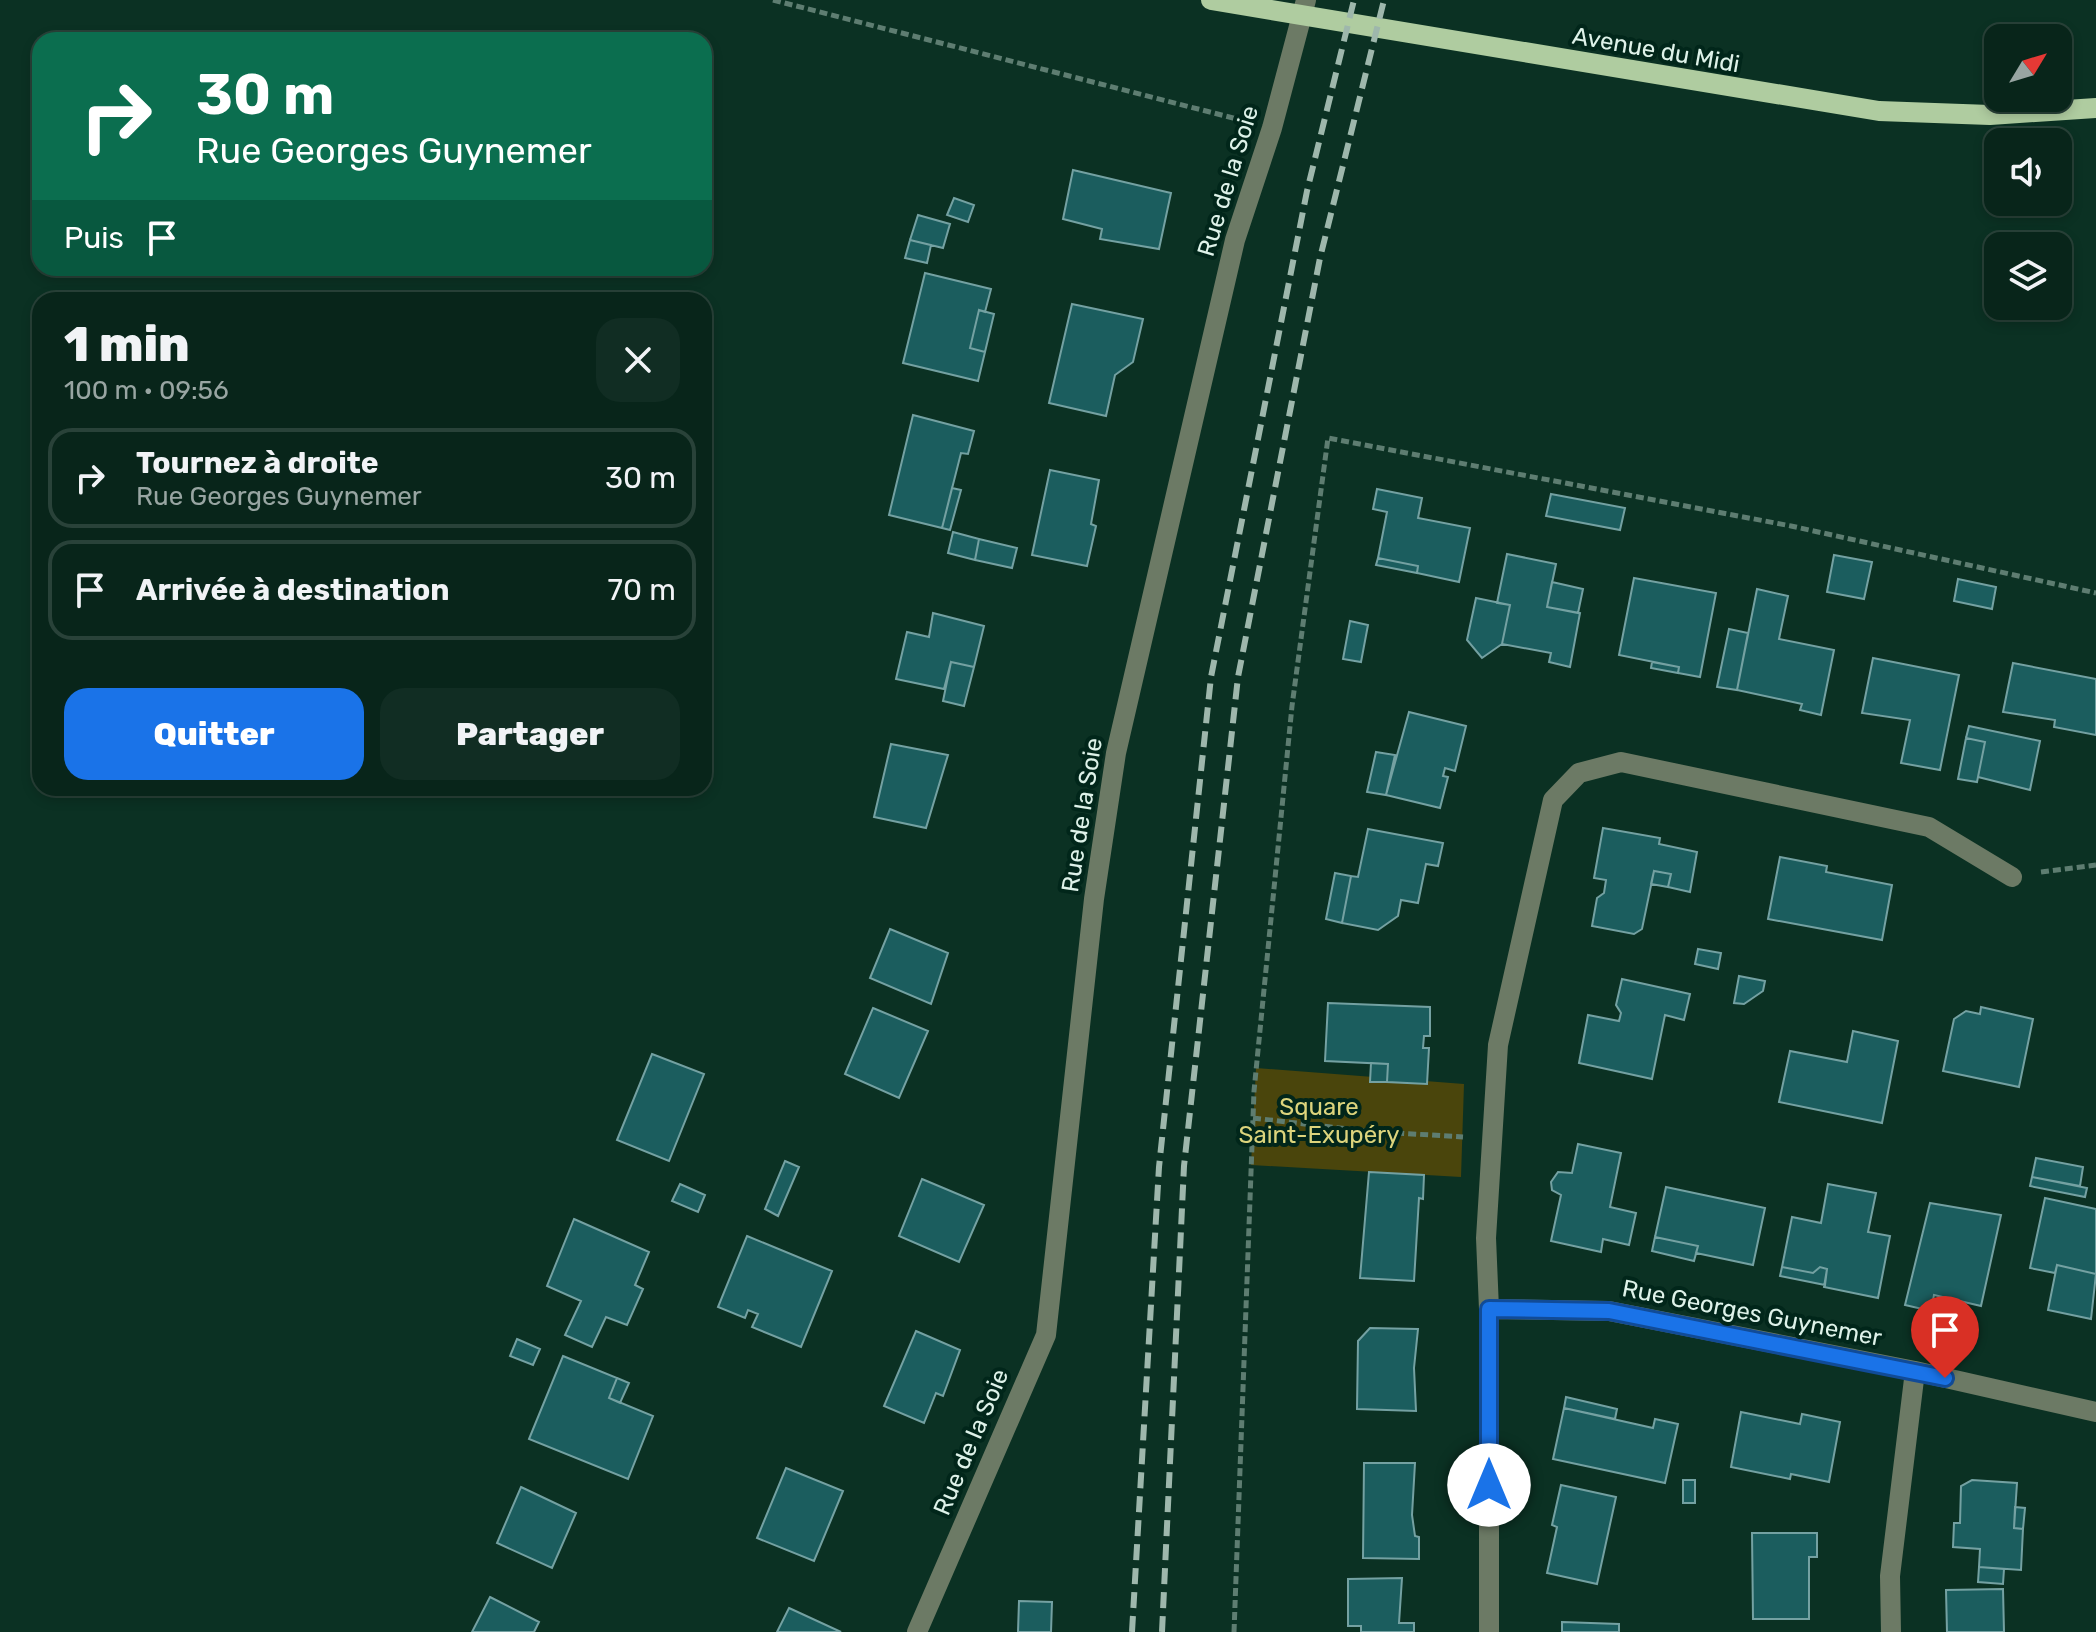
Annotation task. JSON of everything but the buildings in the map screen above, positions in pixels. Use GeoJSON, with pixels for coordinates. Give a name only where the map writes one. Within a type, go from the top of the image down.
{"type":"FeatureCollection","features":[{"type":"Feature","properties":{"kind":"main road","name":"Avenue du Midi"},"geometry":{"type":"LineString","coordinates":[[1211,0],[1879,111],[1990,115],[2096,108]]}},
{"type":"Feature","properties":{"kind":"street","name":"Rue de la Soie"},"geometry":{"type":"LineString","coordinates":[[917,1632],[1046,1335],[1094,899],[1116,753],[1235,240],[1272,128],[1306,0]]}},
{"type":"Feature","properties":{"kind":"street"},"geometry":{"type":"LineString","coordinates":[[1489,1632],[1489,1309],[1486,1238],[1498,1045],[1553,800],[1579,773],[1621,762],[1929,827],[2012,877]]}},
{"type":"Feature","properties":{"kind":"street","name":"Rue Georges Guynemer"},"geometry":{"type":"LineString","coordinates":[[1489,1309],[1609,1311],[1915,1371],[2096,1412]]}},
{"type":"Feature","properties":{"kind":"street"},"geometry":{"type":"LineString","coordinates":[[1891,1632],[1890,1576],[1915,1371]]}},
{"type":"Feature","properties":{"kind":"path"},"geometry":{"type":"LineString","coordinates":[[773,0],[1272,128]]}},
{"type":"Feature","properties":{"kind":"path"},"geometry":{"type":"LineString","coordinates":[[1234,1632],[1253,1118],[1292,706],[1328,438],[1791,526],[2096,593]]}},
{"type":"Feature","properties":{"kind":"path"},"geometry":{"type":"LineString","coordinates":[[2012,877],[2096,865]]}},
{"type":"Feature","properties":{"kind":"path"},"geometry":{"type":"LineString","coordinates":[[1253,1118],[1365,1131],[1491,1138]]}},
{"type":"Feature","properties":{"kind":"green space","name":"Square Saint-Exupéry"},"geometry":{"type":"Polygon","coordinates":[[[1256,1068],[1464,1084],[1461,1177],[1251,1165],[1256,1068]]]}},
{"type":"Feature","properties":{"kind":"railway"},"geometry":{"type":"LineString","coordinates":[[1132,1632],[1159,1167],[1211,677],[1307,191],[1354,0]]}},
{"type":"Feature","properties":{"kind":"railway"},"geometry":{"type":"LineString","coordinates":[[1162,1632],[1184,1166],[1238,677],[1320,258],[1384,0]]}},
{"type":"Feature","properties":{"kind":"route"},"geometry":{"type":"LineString","coordinates":[[1489,1485],[1489,1309],[1609,1311],[1945,1378]]}}]}
